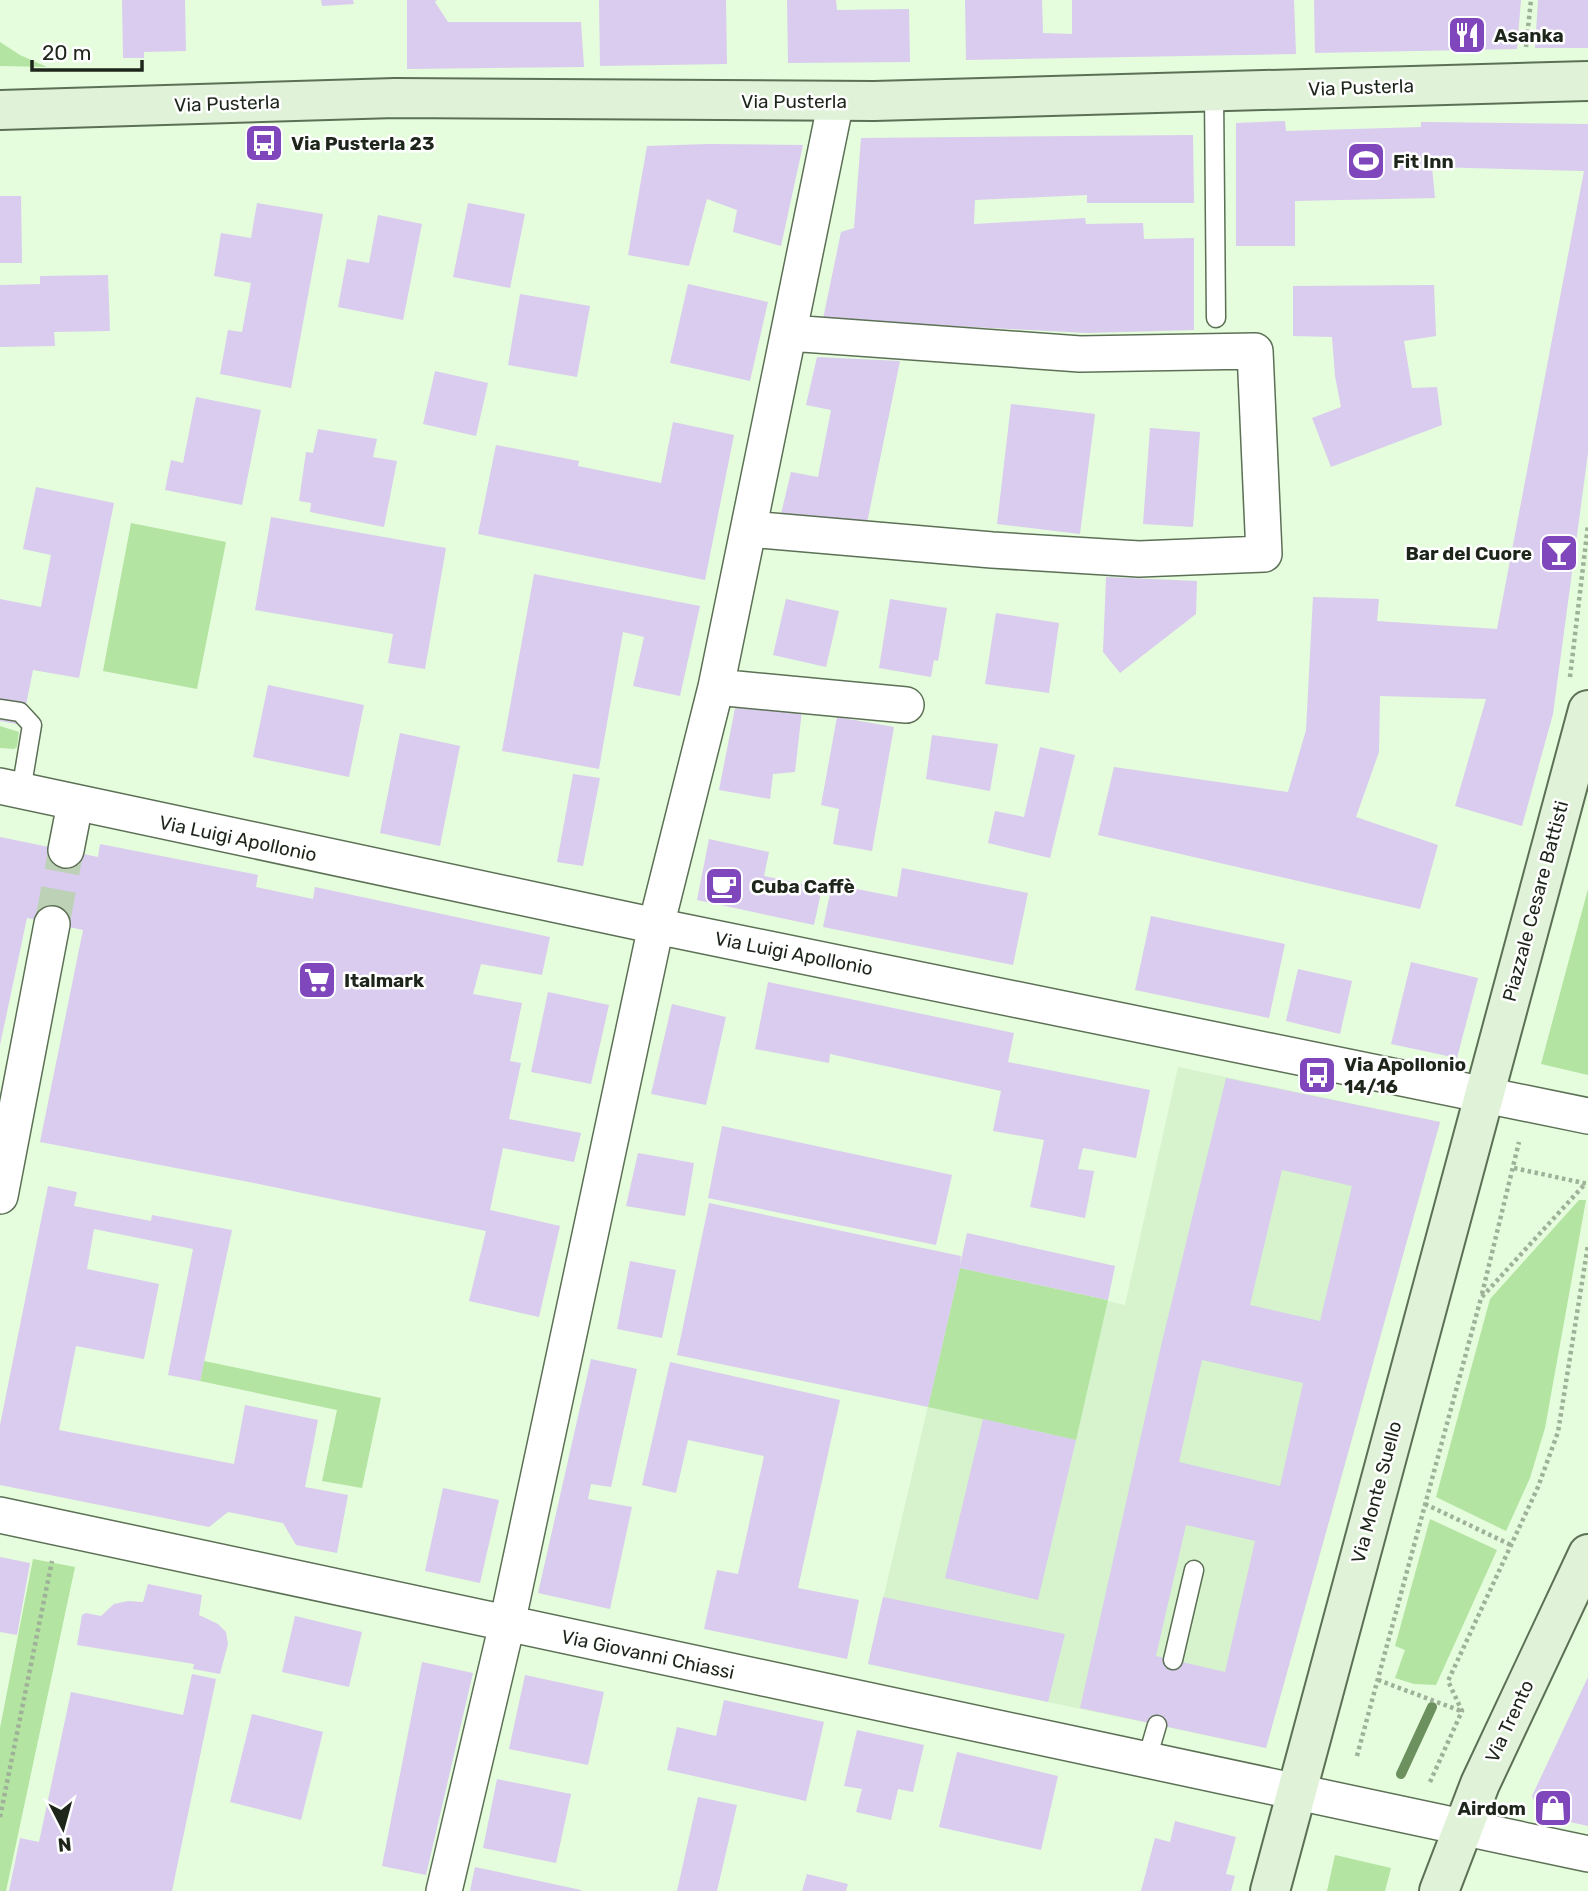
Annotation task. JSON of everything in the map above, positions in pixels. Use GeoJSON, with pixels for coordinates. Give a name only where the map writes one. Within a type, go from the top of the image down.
{"type":"FeatureCollection","features":[{"type":"Feature","properties":{"kind":"main road","name":"Via Pusterla"},"geometry":{"type":"LineString","coordinates":[[0,110],[395,99],[836,101],[1588,81]]}},
{"type":"Feature","properties":{"kind":"main road","name":"Piazzale Cesare Battisti"},"geometry":{"type":"LineString","coordinates":[[1483,1093],[1581,755],[1588,709]]}},
{"type":"Feature","properties":{"kind":"main road","name":"Via Monte Suello"},"geometry":{"type":"LineString","coordinates":[[1270,1891],[1483,1093]]}},
{"type":"Feature","properties":{"kind":"main road","name":"Via Trento"},"geometry":{"type":"LineString","coordinates":[[1439,1891],[1480,1784],[1588,1554]]}},
{"type":"Feature","properties":{"kind":"street"},"geometry":{"type":"LineString","coordinates":[[444,1891],[507,1624],[656,926],[716,687],[836,101]]}},
{"type":"Feature","properties":{"kind":"street"},"geometry":{"type":"LineString","coordinates":[[749,529],[992,550],[1139,559],[1264,554],[1255,351],[1080,354],[789,334]]}},
{"type":"Feature","properties":{"kind":"street"},"geometry":{"type":"LineString","coordinates":[[716,687],[906,705]]}},
{"type":"Feature","properties":{"kind":"street","name":"Via Luigi Apollonio"},"geometry":{"type":"LineString","coordinates":[[10,789],[656,926],[1588,1116]]}},
{"type":"Feature","properties":{"kind":"street"},"geometry":{"type":"LineString","coordinates":[[66,850],[75,804]]}},
{"type":"Feature","properties":{"kind":"street"},"geometry":{"type":"LineString","coordinates":[[0,1196],[52,923]]}},
{"type":"Feature","properties":{"kind":"street","name":"Via Giovanni Chiassi"},"geometry":{"type":"LineString","coordinates":[[0,1515],[1588,1854]]}},
{"type":"Feature","properties":{"kind":"lane"},"geometry":{"type":"LineString","coordinates":[[1214,93],[1216,318]]}},
{"type":"Feature","properties":{"kind":"lane"},"geometry":{"type":"LineString","coordinates":[[0,709],[20,712],[32,725],[10,789]]}},
{"type":"Feature","properties":{"kind":"lane"},"geometry":{"type":"LineString","coordinates":[[1173,1660],[1194,1570]]}},
{"type":"Feature","properties":{"kind":"lane"},"geometry":{"type":"LineString","coordinates":[[1147,1759],[1157,1725]]}},
{"type":"Feature","properties":{"kind":"path"},"geometry":{"type":"LineString","coordinates":[[1525,58],[1531,0]]}},
{"type":"Feature","properties":{"kind":"path"},"geometry":{"type":"LineString","coordinates":[[1357,1756],[1481,1298],[1519,1142]]}},
{"type":"Feature","properties":{"kind":"path"},"geometry":{"type":"LineString","coordinates":[[1514,1168],[1586,1184]]}},
{"type":"Feature","properties":{"kind":"path"},"geometry":{"type":"LineString","coordinates":[[1481,1298],[1586,1184]]}},
{"type":"Feature","properties":{"kind":"path"},"geometry":{"type":"LineString","coordinates":[[1437,1767],[1462,1712],[1448,1681],[1538,1487],[1558,1432],[1588,1245]]}},
{"type":"Feature","properties":{"kind":"path"},"geometry":{"type":"LineString","coordinates":[[1425,1504],[1511,1545]]}},
{"type":"Feature","properties":{"kind":"path"},"geometry":{"type":"LineString","coordinates":[[0,1817],[59,1528]]}},
{"type":"Feature","properties":{"kind":"path"},"geometry":{"type":"LineString","coordinates":[[1377,1680],[1462,1712]]}},
{"type":"Feature","properties":{"kind":"shaded area"},"geometry":{"type":"Polygon","coordinates":[[[1178,1067],[1440,1122],[1266,1748],[868,1664],[960,1268],[1125,1305],[1178,1067]]]}},
{"type":"Feature","properties":{"kind":"green space"},"geometry":{"type":"Polygon","coordinates":[[[0,42],[20,55],[47,67],[0,66],[0,42]]]}},
{"type":"Feature","properties":{"kind":"green space"},"geometry":{"type":"Polygon","coordinates":[[[131,523],[226,542],[197,689],[103,671],[131,523]]]}},
{"type":"Feature","properties":{"kind":"green space"},"geometry":{"type":"Polygon","coordinates":[[[0,726],[19,732],[17,747],[0,748],[0,726]]]}},
{"type":"Feature","properties":{"kind":"green space"},"geometry":{"type":"Polygon","coordinates":[[[1588,889],[1588,1075],[1541,1064],[1588,889]]]}},
{"type":"Feature","properties":{"kind":"green space"},"geometry":{"type":"Polygon","coordinates":[[[1579,1200],[1586,1200],[1545,1428],[1530,1478],[1506,1531],[1436,1497],[1490,1299],[1579,1200]]]}},
{"type":"Feature","properties":{"kind":"green space"},"geometry":{"type":"Polygon","coordinates":[[[960,1268],[1108,1300],[1076,1440],[928,1407],[960,1268]]]}},
{"type":"Feature","properties":{"kind":"green space"},"geometry":{"type":"Polygon","coordinates":[[[204,1361],[381,1398],[362,1488],[322,1481],[337,1410],[200,1381],[204,1361]]]}},
{"type":"Feature","properties":{"kind":"green space"},"geometry":{"type":"Polygon","coordinates":[[[1430,1519],[1497,1550],[1436,1685],[1414,1684],[1395,1678],[1405,1650],[1395,1646],[1430,1519]]]}},
{"type":"Feature","properties":{"kind":"green space"},"geometry":{"type":"Polygon","coordinates":[[[33,1559],[75,1567],[6,1891],[0,1891],[0,1728],[33,1559]]]}},
{"type":"Feature","properties":{"kind":"green space"},"geometry":{"type":"Polygon","coordinates":[[[1335,1855],[1391,1868],[1385,1891],[1327,1891],[1335,1855]]]}},
{"type":"Feature","properties":{"kind":"building"},"geometry":{"type":"Polygon","coordinates":[[[122,0],[185,0],[186,51],[144,52],[144,58],[123,58],[122,0]]]}},
{"type":"Feature","properties":{"kind":"building"},"geometry":{"type":"Polygon","coordinates":[[[321,0],[353,0],[354,4],[322,6],[321,0]]]}},
{"type":"Feature","properties":{"kind":"building"},"geometry":{"type":"Polygon","coordinates":[[[407,0],[437,0],[435,2],[448,22],[581,22],[584,67],[407,69],[407,0]]]}},
{"type":"Feature","properties":{"kind":"building"},"geometry":{"type":"Polygon","coordinates":[[[599,0],[726,0],[727,64],[600,66],[599,0]]]}},
{"type":"Feature","properties":{"kind":"building"},"geometry":{"type":"Polygon","coordinates":[[[787,0],[836,0],[837,10],[909,9],[910,62],[788,63],[787,0]]]}},
{"type":"Feature","properties":{"kind":"building"},"geometry":{"type":"Polygon","coordinates":[[[965,0],[1042,0],[1043,33],[1072,34],[1072,0],[1294,0],[1296,54],[966,60],[965,0]]]}},
{"type":"Feature","properties":{"kind":"building"},"geometry":{"type":"Polygon","coordinates":[[[1314,0],[1521,0],[1517,49],[1315,53],[1314,0]]]}},
{"type":"Feature","properties":{"kind":"building"},"geometry":{"type":"Polygon","coordinates":[[[1538,0],[1588,0],[1588,48],[1535,48],[1538,0]]]}},
{"type":"Feature","properties":{"kind":"building"},"geometry":{"type":"Polygon","coordinates":[[[1285,121],[1286,131],[1421,127],[1421,122],[1588,124],[1588,453],[1553,714],[1522,826],[1455,806],[1486,699],[1380,696],[1379,752],[1356,817],[1438,845],[1420,909],[1098,835],[1114,767],[1288,792],[1306,730],[1313,597],[1379,599],[1377,621],[1497,629],[1584,171],[1432,167],[1435,198],[1295,201],[1295,246],[1236,246],[1236,123],[1285,121]]]}},
{"type":"Feature","properties":{"kind":"building"},"geometry":{"type":"Polygon","coordinates":[[[1193,135],[1194,203],[1087,203],[1087,195],[975,200],[974,224],[1085,218],[1086,224],[1143,223],[1144,239],[1194,238],[1194,330],[1086,333],[823,319],[841,232],[854,228],[861,138],[1193,135]]]}},
{"type":"Feature","properties":{"kind":"building"},"geometry":{"type":"Polygon","coordinates":[[[803,145],[781,246],[733,232],[737,210],[707,199],[689,266],[628,255],[647,146],[803,145]]]}},
{"type":"Feature","properties":{"kind":"building"},"geometry":{"type":"Polygon","coordinates":[[[0,196],[21,196],[22,263],[0,263],[0,196]]]}},
{"type":"Feature","properties":{"kind":"building"},"geometry":{"type":"Polygon","coordinates":[[[257,203],[323,214],[291,388],[220,374],[228,330],[242,332],[251,283],[214,276],[221,233],[251,238],[257,203]]]}},
{"type":"Feature","properties":{"kind":"building"},"geometry":{"type":"Polygon","coordinates":[[[468,203],[525,214],[510,288],[453,277],[468,203]]]}},
{"type":"Feature","properties":{"kind":"building"},"geometry":{"type":"Polygon","coordinates":[[[378,215],[422,224],[403,320],[338,307],[347,259],[369,263],[378,215]]]}},
{"type":"Feature","properties":{"kind":"building"},"geometry":{"type":"Polygon","coordinates":[[[108,275],[110,331],[54,332],[55,346],[0,347],[0,285],[40,284],[40,276],[108,275]]]}},
{"type":"Feature","properties":{"kind":"building"},"geometry":{"type":"Polygon","coordinates":[[[688,284],[768,302],[750,381],[670,363],[688,284]]]}},
{"type":"Feature","properties":{"kind":"building"},"geometry":{"type":"Polygon","coordinates":[[[1434,285],[1436,336],[1404,341],[1412,388],[1437,387],[1442,425],[1331,467],[1312,418],[1341,407],[1332,337],[1293,336],[1293,286],[1434,285]]]}},
{"type":"Feature","properties":{"kind":"building"},"geometry":{"type":"Polygon","coordinates":[[[520,294],[590,306],[577,377],[508,365],[520,294]]]}},
{"type":"Feature","properties":{"kind":"building"},"geometry":{"type":"Polygon","coordinates":[[[817,357],[900,361],[867,523],[781,514],[791,472],[818,477],[831,410],[806,405],[817,357]]]}},
{"type":"Feature","properties":{"kind":"building"},"geometry":{"type":"Polygon","coordinates":[[[435,371],[488,383],[476,436],[423,424],[435,371]]]}},
{"type":"Feature","properties":{"kind":"building"},"geometry":{"type":"Polygon","coordinates":[[[196,397],[261,410],[242,505],[165,490],[171,460],[183,463],[196,397]]]}},
{"type":"Feature","properties":{"kind":"building"},"geometry":{"type":"Polygon","coordinates":[[[1011,404],[1095,414],[1080,534],[997,524],[1011,404]]]}},
{"type":"Feature","properties":{"kind":"building"},"geometry":{"type":"Polygon","coordinates":[[[673,422],[734,435],[705,580],[478,534],[496,445],[579,461],[578,466],[661,483],[673,422]]]}},
{"type":"Feature","properties":{"kind":"building"},"geometry":{"type":"Polygon","coordinates":[[[1150,428],[1200,432],[1193,527],[1143,524],[1150,428]]]}},
{"type":"Feature","properties":{"kind":"building"},"geometry":{"type":"Polygon","coordinates":[[[318,429],[377,439],[373,457],[397,461],[384,527],[310,512],[311,503],[299,501],[306,452],[313,453],[318,429]]]}},
{"type":"Feature","properties":{"kind":"building"},"geometry":{"type":"Polygon","coordinates":[[[36,487],[114,503],[79,678],[33,670],[22,725],[0,721],[0,599],[41,607],[51,555],[23,549],[36,487]]]}},
{"type":"Feature","properties":{"kind":"building"},"geometry":{"type":"Polygon","coordinates":[[[271,517],[446,548],[425,669],[388,663],[393,634],[255,610],[271,517]]]}},
{"type":"Feature","properties":{"kind":"building"},"geometry":{"type":"Polygon","coordinates":[[[534,574],[700,606],[680,696],[633,686],[644,637],[623,632],[599,769],[502,751],[534,574]]]}},
{"type":"Feature","properties":{"kind":"building"},"geometry":{"type":"Polygon","coordinates":[[[1106,577],[1197,581],[1196,614],[1120,673],[1103,652],[1106,577]]]}},
{"type":"Feature","properties":{"kind":"building"},"geometry":{"type":"Polygon","coordinates":[[[786,599],[839,611],[826,667],[773,655],[786,599]]]}},
{"type":"Feature","properties":{"kind":"building"},"geometry":{"type":"Polygon","coordinates":[[[890,599],[947,608],[938,661],[934,660],[931,677],[879,668],[890,599]]]}},
{"type":"Feature","properties":{"kind":"building"},"geometry":{"type":"Polygon","coordinates":[[[996,613],[1059,623],[1049,693],[985,684],[996,613]]]}},
{"type":"Feature","properties":{"kind":"building"},"geometry":{"type":"Polygon","coordinates":[[[268,685],[364,705],[349,777],[253,757],[268,685]]]}},
{"type":"Feature","properties":{"kind":"building"},"geometry":{"type":"Polygon","coordinates":[[[736,703],[802,710],[795,772],[773,774],[770,799],[719,790],[736,703]]]}},
{"type":"Feature","properties":{"kind":"building"},"geometry":{"type":"Polygon","coordinates":[[[837,717],[894,727],[872,851],[833,844],[839,809],[821,805],[837,717]]]}},
{"type":"Feature","properties":{"kind":"building"},"geometry":{"type":"Polygon","coordinates":[[[400,733],[460,746],[440,846],[380,833],[400,733]]]}},
{"type":"Feature","properties":{"kind":"building"},"geometry":{"type":"Polygon","coordinates":[[[932,735],[998,744],[990,791],[926,779],[932,735]]]}},
{"type":"Feature","properties":{"kind":"building"},"geometry":{"type":"Polygon","coordinates":[[[1040,747],[1075,755],[1050,858],[988,843],[995,811],[1024,817],[1040,747]]]}},
{"type":"Feature","properties":{"kind":"building"},"geometry":{"type":"Polygon","coordinates":[[[573,774],[600,778],[583,866],[557,862],[573,774]]]}},
{"type":"Feature","properties":{"kind":"building"},"geometry":{"type":"Polygon","coordinates":[[[0,837],[98,857],[100,844],[258,875],[256,887],[313,899],[315,887],[550,937],[542,975],[481,964],[473,994],[522,1003],[510,1061],[521,1063],[509,1119],[581,1133],[574,1162],[503,1148],[490,1210],[560,1226],[539,1317],[469,1301],[486,1231],[40,1142],[83,930],[27,918],[0,1045],[0,837]]]}},
{"type":"Feature","properties":{"kind":"building"},"geometry":{"type":"Polygon","coordinates":[[[709,839],[769,852],[764,876],[822,888],[814,925],[697,900],[709,839]]]}},
{"type":"Feature","properties":{"kind":"building"},"geometry":{"type":"Polygon","coordinates":[[[902,868],[1028,893],[1013,965],[823,927],[832,884],[897,897],[902,868]]]}},
{"type":"Feature","properties":{"kind":"building"},"geometry":{"type":"Polygon","coordinates":[[[1151,916],[1285,944],[1269,1018],[1135,990],[1151,916]]]}},
{"type":"Feature","properties":{"kind":"building"},"geometry":{"type":"Polygon","coordinates":[[[1411,962],[1478,978],[1457,1058],[1391,1044],[1411,962]]]}},
{"type":"Feature","properties":{"kind":"building"},"geometry":{"type":"Polygon","coordinates":[[[1298,969],[1352,981],[1340,1034],[1286,1021],[1298,969]]]}},
{"type":"Feature","properties":{"kind":"building"},"geometry":{"type":"Polygon","coordinates":[[[768,982],[1014,1033],[1008,1062],[1150,1090],[1136,1158],[1083,1148],[1078,1169],[1094,1171],[1085,1218],[1030,1207],[1044,1140],[993,1131],[1001,1091],[830,1054],[829,1063],[755,1049],[768,982]]]}},
{"type":"Feature","properties":{"kind":"building"},"geometry":{"type":"Polygon","coordinates":[[[548,992],[609,1005],[591,1084],[531,1072],[548,992]]]}},
{"type":"Feature","properties":{"kind":"building"},"geometry":{"type":"Polygon","coordinates":[[[672,1004],[726,1017],[706,1105],[651,1094],[672,1004]]]}},
{"type":"Feature","properties":{"kind":"building"},"geometry":{"type":"Polygon","coordinates":[[[1226,1078],[1440,1122],[1266,1748],[1080,1708],[1161,1346],[1226,1078]],[[1282,1170],[1250,1305],[1320,1321],[1352,1186],[1282,1170]],[[1202,1360],[1179,1462],[1280,1486],[1303,1383],[1202,1360]],[[1186,1525],[1156,1656],[1225,1672],[1255,1541],[1186,1525]]]}},
{"type":"Feature","properties":{"kind":"building"},"geometry":{"type":"Polygon","coordinates":[[[722,1126],[952,1175],[936,1245],[708,1198],[722,1126]]]}},
{"type":"Feature","properties":{"kind":"building"},"geometry":{"type":"Polygon","coordinates":[[[638,1153],[694,1163],[685,1216],[626,1206],[638,1153]]]}},
{"type":"Feature","properties":{"kind":"building"},"geometry":{"type":"Polygon","coordinates":[[[48,1186],[77,1192],[74,1206],[151,1221],[152,1215],[232,1230],[200,1381],[168,1375],[193,1249],[94,1229],[87,1269],[159,1284],[144,1359],[76,1346],[59,1430],[234,1464],[245,1405],[318,1420],[305,1487],[348,1495],[337,1553],[296,1545],[283,1523],[228,1512],[209,1527],[0,1485],[0,1425],[48,1186]]]}},
{"type":"Feature","properties":{"kind":"building"},"geometry":{"type":"Polygon","coordinates":[[[709,1203],[961,1256],[960,1265],[967,1233],[1115,1266],[1108,1300],[960,1268],[928,1407],[677,1355],[709,1203]]]}},
{"type":"Feature","properties":{"kind":"building"},"geometry":{"type":"Polygon","coordinates":[[[630,1261],[676,1270],[662,1338],[617,1329],[630,1261]]]}},
{"type":"Feature","properties":{"kind":"building"},"geometry":{"type":"Polygon","coordinates":[[[591,1359],[637,1369],[611,1487],[591,1484],[588,1499],[632,1507],[610,1609],[538,1593],[591,1359]]]}},
{"type":"Feature","properties":{"kind":"building"},"geometry":{"type":"Polygon","coordinates":[[[670,1362],[840,1400],[798,1588],[859,1600],[847,1659],[704,1629],[717,1570],[738,1574],[764,1456],[688,1440],[676,1493],[642,1485],[670,1362]]]}},
{"type":"Feature","properties":{"kind":"building"},"geometry":{"type":"Polygon","coordinates":[[[983,1419],[1076,1440],[1038,1600],[945,1578],[983,1419]]]}},
{"type":"Feature","properties":{"kind":"building"},"geometry":{"type":"Polygon","coordinates":[[[443,1488],[499,1500],[480,1583],[425,1571],[443,1488]]]}},
{"type":"Feature","properties":{"kind":"building"},"geometry":{"type":"Polygon","coordinates":[[[0,1557],[30,1563],[17,1635],[0,1632],[0,1557]]]}},
{"type":"Feature","properties":{"kind":"building"},"geometry":{"type":"Polygon","coordinates":[[[148,1584],[202,1595],[199,1615],[218,1624],[226,1632],[228,1644],[220,1674],[193,1669],[194,1664],[77,1645],[82,1615],[86,1613],[101,1616],[114,1604],[143,1602],[148,1584]]]}},
{"type":"Feature","properties":{"kind":"building"},"geometry":{"type":"Polygon","coordinates":[[[883,1597],[1065,1634],[1048,1702],[868,1664],[883,1597]]]}},
{"type":"Feature","properties":{"kind":"building"},"geometry":{"type":"Polygon","coordinates":[[[295,1616],[362,1632],[349,1687],[282,1672],[295,1616]]]}},
{"type":"Feature","properties":{"kind":"building"},"geometry":{"type":"Polygon","coordinates":[[[422,1662],[473,1673],[426,1875],[382,1866],[422,1662]]]}},
{"type":"Feature","properties":{"kind":"building"},"geometry":{"type":"Polygon","coordinates":[[[192,1674],[216,1679],[172,1891],[9,1891],[20,1838],[39,1842],[71,1692],[183,1715],[192,1674]]]}},
{"type":"Feature","properties":{"kind":"building"},"geometry":{"type":"Polygon","coordinates":[[[525,1675],[604,1692],[588,1765],[509,1749],[525,1675]]]}},
{"type":"Feature","properties":{"kind":"building"},"geometry":{"type":"Polygon","coordinates":[[[1588,1677],[1588,1826],[1542,1816],[1532,1796],[1588,1677]]]}},
{"type":"Feature","properties":{"kind":"building"},"geometry":{"type":"Polygon","coordinates":[[[724,1700],[824,1722],[806,1801],[667,1770],[677,1727],[716,1736],[724,1700]]]}},
{"type":"Feature","properties":{"kind":"building"},"geometry":{"type":"Polygon","coordinates":[[[252,1714],[323,1732],[301,1820],[230,1802],[252,1714]]]}},
{"type":"Feature","properties":{"kind":"building"},"geometry":{"type":"Polygon","coordinates":[[[857,1730],[924,1745],[913,1792],[898,1789],[891,1820],[856,1812],[862,1789],[844,1786],[857,1730]]]}},
{"type":"Feature","properties":{"kind":"building"},"geometry":{"type":"Polygon","coordinates":[[[957,1752],[1058,1776],[1041,1850],[939,1827],[957,1752]]]}},
{"type":"Feature","properties":{"kind":"building"},"geometry":{"type":"Polygon","coordinates":[[[497,1779],[571,1794],[556,1863],[483,1848],[497,1779]]]}},
{"type":"Feature","properties":{"kind":"building"},"geometry":{"type":"Polygon","coordinates":[[[698,1797],[737,1805],[717,1891],[677,1891],[698,1797]]]}},
{"type":"Feature","properties":{"kind":"building"},"geometry":{"type":"Polygon","coordinates":[[[1175,1821],[1236,1837],[1226,1874],[1235,1876],[1231,1891],[1141,1891],[1155,1838],[1170,1842],[1175,1821]]]}},
{"type":"Feature","properties":{"kind":"building"},"geometry":{"type":"Polygon","coordinates":[[[475,1867],[581,1890],[581,1891],[470,1891],[475,1867]]]}},
{"type":"Feature","properties":{"kind":"building"},"geometry":{"type":"Polygon","coordinates":[[[807,1874],[848,1884],[846,1891],[802,1891],[807,1874]]]}},
{"type":"Feature","properties":{"kind":"waterway"},"geometry":{"type":"LineString","coordinates":[[1401,1774],[1432,1707]]}},
{"type":"Feature","properties":{"kind":"tunnel"},"geometry":{"type":"LineString","coordinates":[[52,924],[66,850]]}},
{"type":"Feature","properties":{"kind":"place","name":"Asanka"},"geometry":{"type":"Point","coordinates":[1467,35]}},
{"type":"Feature","properties":{"kind":"place","name":"Via Pusterla 23"},"geometry":{"type":"Point","coordinates":[264,143]}},
{"type":"Feature","properties":{"kind":"place","name":"Fit Inn"},"geometry":{"type":"Point","coordinates":[1366,161]}},
{"type":"Feature","properties":{"kind":"place","name":"Bar del Cuore"},"geometry":{"type":"Point","coordinates":[1559,553]}},
{"type":"Feature","properties":{"kind":"place","name":"Cuba Caffè"},"geometry":{"type":"Point","coordinates":[724,886]}},
{"type":"Feature","properties":{"kind":"place","name":"Italmark"},"geometry":{"type":"Point","coordinates":[317,980]}},
{"type":"Feature","properties":{"kind":"place","name":"Via Apollonio 14/16"},"geometry":{"type":"Point","coordinates":[1317,1075]}},
{"type":"Feature","properties":{"kind":"place","name":"Airdom"},"geometry":{"type":"Point","coordinates":[1553,1808]}}]}
